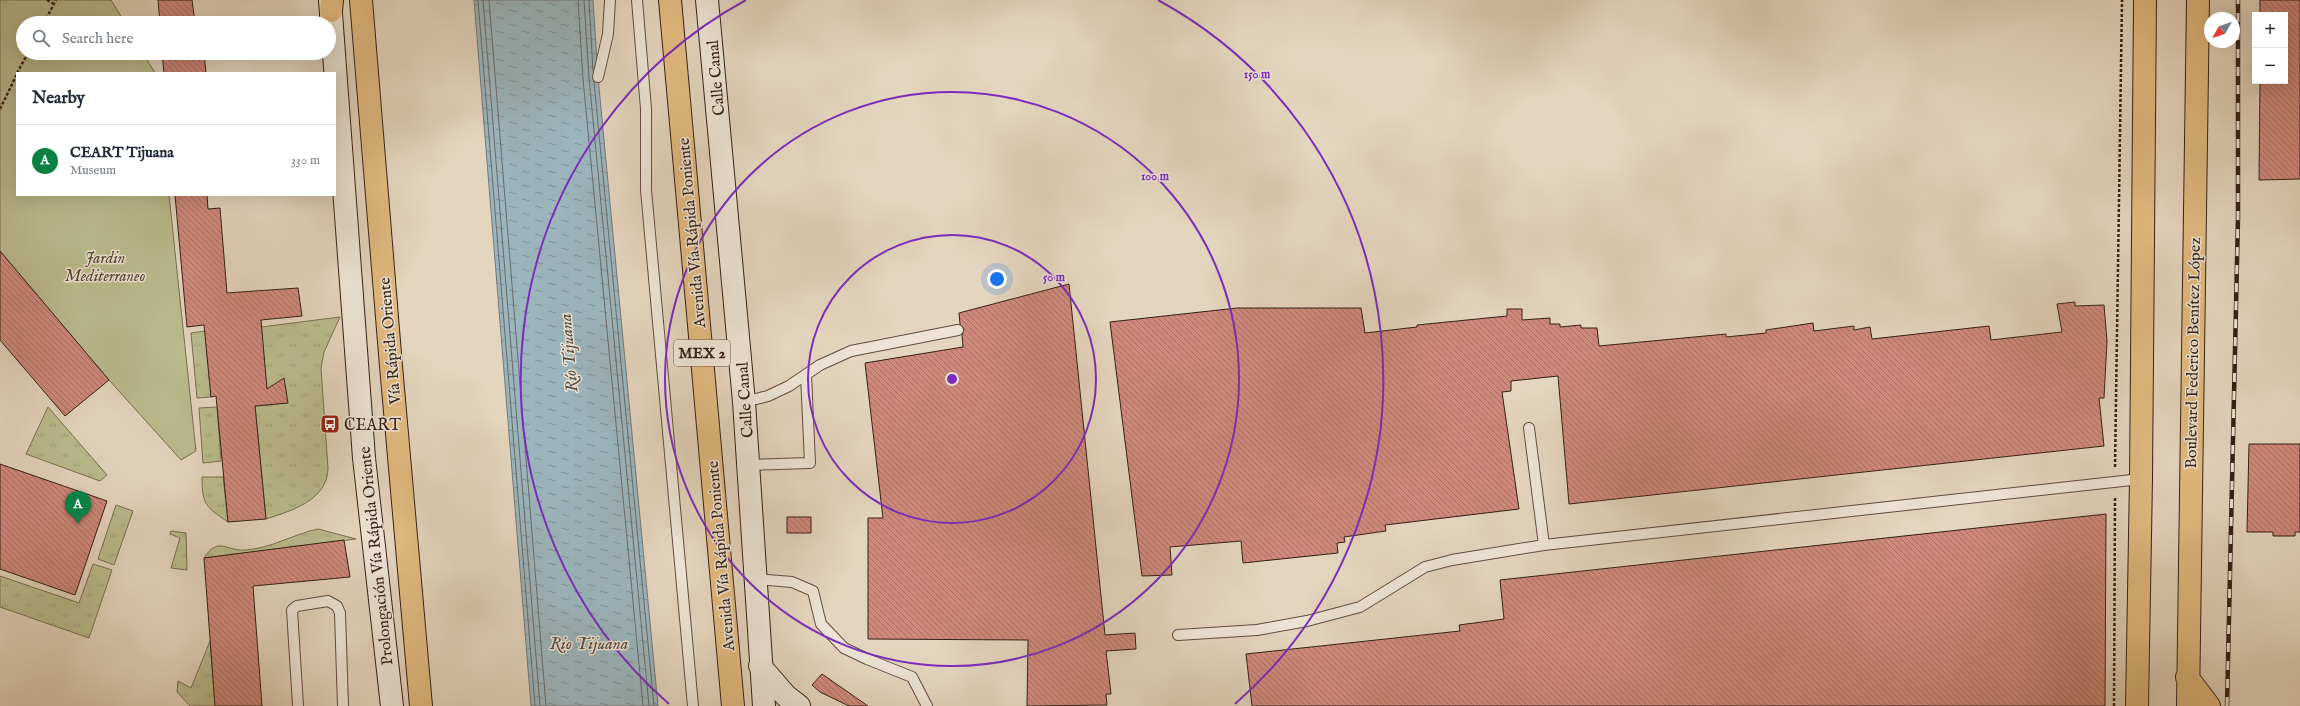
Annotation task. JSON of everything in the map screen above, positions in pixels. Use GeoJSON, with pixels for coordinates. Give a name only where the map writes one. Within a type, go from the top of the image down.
{"type":"FeatureCollection","features":[{"type":"Feature","properties":{"kind":"main road","name":"Vía Rápida Oriente"},"geometry":{"type":"LineString","coordinates":[[361,0],[390,358],[421,706]]}},
{"type":"Feature","properties":{"kind":"main road","name":"Avenida Vía Rápida Poniente"},"geometry":{"type":"LineString","coordinates":[[670,0],[733,706]]}},
{"type":"Feature","properties":{"kind":"main road","name":"Calle Canal"},"geometry":{"type":"LineString","coordinates":[[707,0],[744,402],[760,666],[764,706]]}},
{"type":"Feature","properties":{"kind":"main road"},"geometry":{"type":"LineString","coordinates":[[2137,706],[2141,479],[2145,0]]}},
{"type":"Feature","properties":{"kind":"main road","name":"Boulevard Federico Benítez López"},"geometry":{"type":"LineString","coordinates":[[2188,706],[2198,0]]}},
{"type":"Feature","properties":{"kind":"main road","name":"Prolongación Vía Rápida Oriente"},"geometry":{"type":"LineString","coordinates":[[331,4],[332,16]]}},
{"type":"Feature","properties":{"kind":"main road","name":"Prolongación Vía Rápida Oriente"},"geometry":{"type":"LineString","coordinates":[[335,60],[336,72]]}},
{"type":"Feature","properties":{"kind":"main road","name":"Prolongación Vía Rápida Oriente"},"geometry":{"type":"LineString","coordinates":[[336,73],[364,458],[392,706]]}},
{"type":"Feature","properties":{"kind":"main road"},"geometry":{"type":"LineString","coordinates":[[760,666],[786,696],[799,706]]}},
{"type":"Feature","properties":{"kind":"main road"},"geometry":{"type":"LineString","coordinates":[[2188,677],[2209,706]]}},
{"type":"Feature","properties":{"kind":"lane"},"geometry":{"type":"LineString","coordinates":[[598,77],[608,34],[610,0]]}},
{"type":"Feature","properties":{"kind":"lane"},"geometry":{"type":"LineString","coordinates":[[637,0],[646,109],[646,190],[693,706]]}},
{"type":"Feature","properties":{"kind":"lane"},"geometry":{"type":"LineString","coordinates":[[744,402],[768,396],[789,386],[833,357],[851,351],[958,330]]}},
{"type":"Feature","properties":{"kind":"lane"},"geometry":{"type":"LineString","coordinates":[[748,465],[810,463],[806,375]]}},
{"type":"Feature","properties":{"kind":"lane"},"geometry":{"type":"LineString","coordinates":[[1529,428],[1544,545]]}},
{"type":"Feature","properties":{"kind":"lane"},"geometry":{"type":"LineString","coordinates":[[1178,635],[1257,630],[1307,621],[1360,607],[1425,567],[1452,560],[1544,545],[2141,479]]}},
{"type":"Feature","properties":{"kind":"lane"},"geometry":{"type":"LineString","coordinates":[[755,579],[792,582],[813,591],[821,624],[844,648],[912,677],[927,706]]}},
{"type":"Feature","properties":{"kind":"lane"},"geometry":{"type":"LineString","coordinates":[[298,706],[292,610],[297,606],[328,601],[337,606],[340,613],[343,706]]}},
{"type":"Feature","properties":{"kind":"path"},"geometry":{"type":"LineString","coordinates":[[47,0],[54,4]]}},
{"type":"Feature","properties":{"kind":"path"},"geometry":{"type":"LineString","coordinates":[[48,16],[56,0]]}},
{"type":"Feature","properties":{"kind":"path"},"geometry":{"type":"LineString","coordinates":[[2114,706],[2115,482],[2122,0]]}},
{"type":"Feature","properties":{"kind":"path"},"geometry":{"type":"LineString","coordinates":[[18,72],[24,60]]}},
{"type":"Feature","properties":{"kind":"path"},"geometry":{"type":"LineString","coordinates":[[0,108],[16,76]]}},
{"type":"Feature","properties":{"kind":"green space","name":"Jardin Mediterraneo"},"geometry":{"type":"Polygon","coordinates":[[[0,0],[111,0],[121,16],[16,16],[16,60],[147,60],[154,72],[16,72],[16,196],[169,196],[196,451],[181,460],[109,380],[0,251],[0,0]]]}},
{"type":"Feature","properties":{"kind":"green space"},"geometry":{"type":"Polygon","coordinates":[[[340,317],[324,352],[321,368],[328,468],[326,479],[322,488],[315,496],[297,508],[266,519],[255,406],[287,403],[267,392],[261,327],[340,317]]]}},
{"type":"Feature","properties":{"kind":"green space"},"geometry":{"type":"Polygon","coordinates":[[[205,331],[211,397],[197,398],[191,333],[205,331]]]}},
{"type":"Feature","properties":{"kind":"green space"},"geometry":{"type":"Polygon","coordinates":[[[48,407],[107,475],[100,481],[26,454],[48,407]]]}},
{"type":"Feature","properties":{"kind":"green space"},"geometry":{"type":"Polygon","coordinates":[[[217,407],[221,461],[203,463],[199,408],[217,407]]]}},
{"type":"Feature","properties":{"kind":"green space"},"geometry":{"type":"Polygon","coordinates":[[[202,477],[223,477],[228,522],[210,509],[204,500],[202,477]]]}},
{"type":"Feature","properties":{"kind":"green space"},"geometry":{"type":"Polygon","coordinates":[[[116,505],[133,511],[114,565],[98,559],[116,505]]]}},
{"type":"Feature","properties":{"kind":"green space"},"geometry":{"type":"Polygon","coordinates":[[[318,529],[356,539],[204,558],[209,551],[218,546],[238,550],[254,549],[318,529]]]}},
{"type":"Feature","properties":{"kind":"green space"},"geometry":{"type":"Polygon","coordinates":[[[171,531],[186,533],[187,570],[171,568],[180,538],[170,534],[171,531]]]}},
{"type":"Feature","properties":{"kind":"green space"},"geometry":{"type":"Polygon","coordinates":[[[93,564],[112,570],[89,638],[0,607],[0,576],[79,603],[93,564]]]}},
{"type":"Feature","properties":{"kind":"green space"},"geometry":{"type":"Polygon","coordinates":[[[210,641],[215,706],[190,706],[177,692],[178,681],[191,688],[210,641]]]}},
{"type":"Feature","properties":{"kind":"water","name":"Rio Tijuana"},"geometry":{"type":"Polygon","coordinates":[[[474,0],[593,0],[598,77],[658,706],[531,706],[474,0]]]}},
{"type":"Feature","properties":{"kind":"building"},"geometry":{"type":"Polygon","coordinates":[[[158,0],[192,0],[194,16],[159,16],[158,0]]]}},
{"type":"Feature","properties":{"kind":"building"},"geometry":{"type":"Polygon","coordinates":[[[2260,0],[2300,0],[2300,179],[2259,180],[2260,84],[2288,84],[2288,12],[2260,12],[2260,0]]]}},
{"type":"Feature","properties":{"kind":"building"},"geometry":{"type":"Polygon","coordinates":[[[163,60],[205,60],[206,72],[164,72],[163,60]]]}},
{"type":"Feature","properties":{"kind":"building"},"geometry":{"type":"Polygon","coordinates":[[[175,196],[207,196],[208,209],[220,208],[227,293],[298,288],[302,316],[261,320],[267,389],[284,378],[288,403],[255,406],[266,519],[228,522],[216,396],[211,397],[204,325],[187,327],[175,196]]]}},
{"type":"Feature","properties":{"kind":"building"},"geometry":{"type":"Polygon","coordinates":[[[0,251],[109,380],[65,416],[0,340],[0,251]]]}},
{"type":"Feature","properties":{"kind":"building"},"geometry":{"type":"Polygon","coordinates":[[[1069,284],[1105,635],[1135,633],[1136,649],[1106,651],[1111,694],[1106,694],[1107,705],[1027,706],[1028,640],[868,639],[868,518],[883,518],[865,363],[963,347],[962,335],[964,329],[960,324],[959,313],[1069,284]]]}},
{"type":"Feature","properties":{"kind":"building"},"geometry":{"type":"Polygon","coordinates":[[[2075,302],[2075,306],[2104,305],[2107,341],[2104,398],[2099,398],[2104,446],[1569,504],[1558,376],[1511,381],[1511,391],[1502,392],[1519,509],[1385,525],[1386,531],[1344,537],[1345,542],[1337,543],[1338,553],[1243,563],[1241,541],[1170,547],[1172,575],[1142,576],[1110,322],[1237,308],[1361,308],[1365,333],[1417,327],[1417,325],[1507,316],[1507,309],[1522,309],[1522,320],[1550,318],[1550,324],[1560,324],[1560,327],[1581,325],[1581,328],[1597,328],[1599,346],[1726,334],[1726,337],[1766,333],[1766,330],[1813,323],[1814,331],[1854,326],[1854,330],[1870,327],[1872,339],[1989,326],[1991,340],[2062,332],[2057,304],[2075,302]]]}},
{"type":"Feature","properties":{"kind":"building"},"geometry":{"type":"Polygon","coordinates":[[[2249,444],[2300,444],[2300,532],[2295,532],[2295,536],[2273,536],[2273,532],[2247,532],[2249,444]]]}},
{"type":"Feature","properties":{"kind":"building"},"geometry":{"type":"Polygon","coordinates":[[[0,464],[107,501],[75,595],[0,569],[0,464]]]}},
{"type":"Feature","properties":{"kind":"building"},"geometry":{"type":"Polygon","coordinates":[[[2106,514],[2105,706],[1252,706],[1246,654],[1460,631],[1459,625],[1504,619],[1500,580],[2106,514]]]}},
{"type":"Feature","properties":{"kind":"building"},"geometry":{"type":"Polygon","coordinates":[[[787,517],[811,517],[811,533],[787,533],[787,517]]]}},
{"type":"Feature","properties":{"kind":"building"},"geometry":{"type":"Polygon","coordinates":[[[344,540],[350,577],[253,586],[262,706],[215,706],[204,558],[344,540]]]}},
{"type":"Feature","properties":{"kind":"building"},"geometry":{"type":"Polygon","coordinates":[[[822,674],[868,706],[849,706],[820,692],[812,685],[822,674]]]}},
{"type":"Feature","properties":{"kind":"railway"},"geometry":{"type":"LineString","coordinates":[[2227,706],[2238,218],[2238,0]]}},
{"type":"Feature","properties":{"kind":"place","name":"CEART"},"geometry":{"type":"Point","coordinates":[330,424]}},
{"type":"Feature","properties":{"kind":"place","name":"CEART Tijuana"},"geometry":{"type":"Point","coordinates":[78,524]}},
{"type":"Feature","properties":{"kind":"water label","name":"Río Tijuana"},"geometry":{"type":"Point","coordinates":[568,353]}}]}
